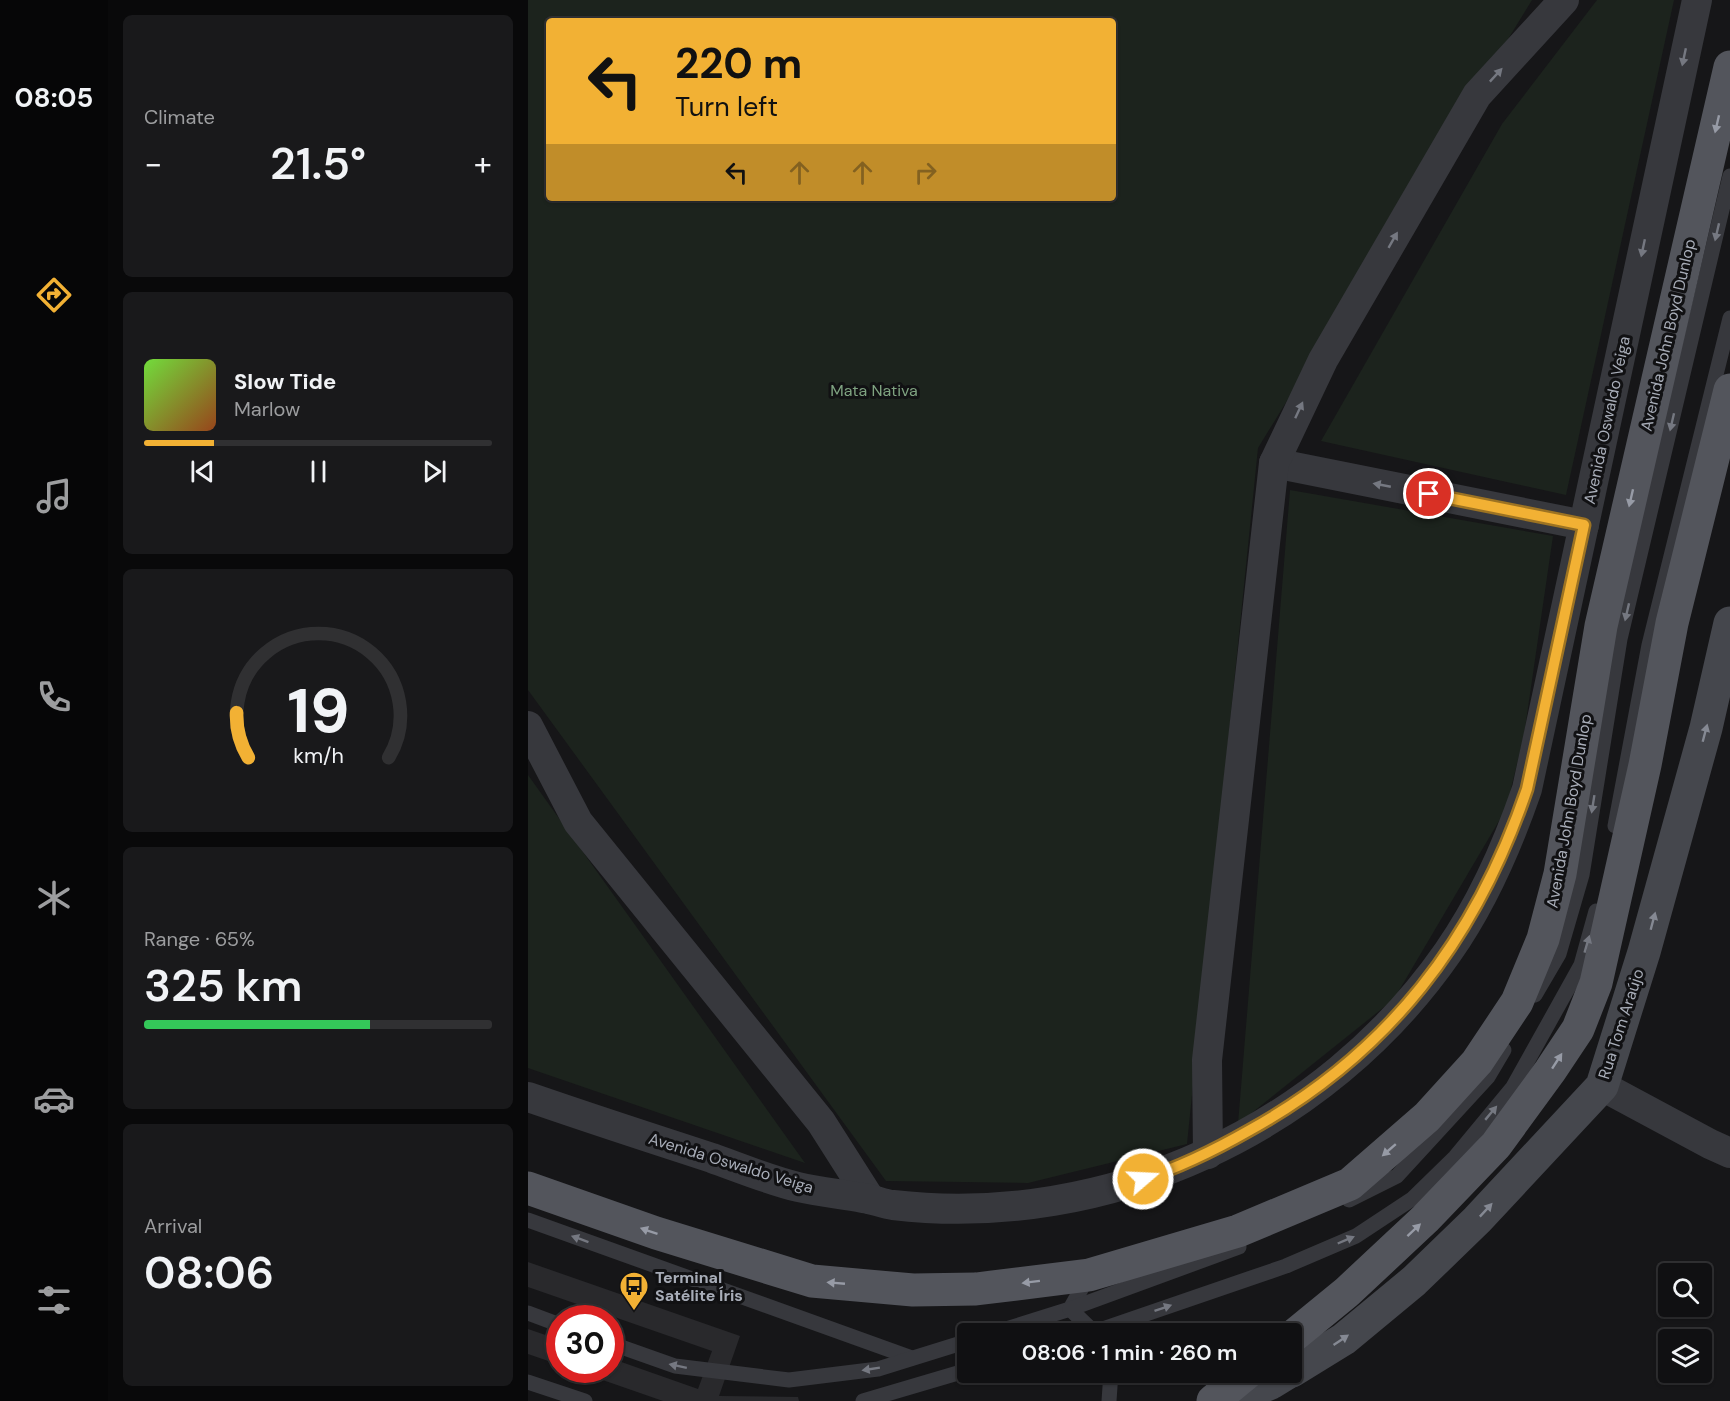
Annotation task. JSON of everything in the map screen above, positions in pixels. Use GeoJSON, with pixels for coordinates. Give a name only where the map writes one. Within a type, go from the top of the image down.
{"type":"FeatureCollection","features":[{"type":"Feature","properties":{"kind":"main road","name":"Avenida John Boyd Dunlop"},"geometry":{"type":"LineString","coordinates":[[528,1188],[656,1233],[812,1281],[913,1290],[976,1289],[1089,1275],[1238,1231],[1350,1184],[1427,1117],[1477,1062],[1517,1002],[1543,939],[1560,874],[1601,626],[1730,67]]}},
{"type":"Feature","properties":{"kind":"main road"},"geometry":{"type":"LineString","coordinates":[[1302,1330],[1356,1284],[1425,1220],[1496,1145],[1578,1029],[1596,983],[1645,765],[1672,623],[1730,390]]}},
{"type":"Feature","properties":{"kind":"main road","name":"Rua Tom Araújo"},"geometry":{"type":"LineString","coordinates":[[1302,1365],[1344,1340],[1414,1281],[1478,1220],[1602,1086],[1644,952],[1700,749],[1730,623]]}},
{"type":"Feature","properties":{"kind":"main road"},"geometry":{"type":"LineString","coordinates":[[1213,1401],[1235,1383]]}},
{"type":"Feature","properties":{"kind":"main road","name":"Rua Tom Araújo"},"geometry":{"type":"LineString","coordinates":[[1228,1401],[1271,1383]]}},
{"type":"Feature","properties":{"kind":"street"},"geometry":{"type":"LineString","coordinates":[[1208,1154],[1207,1060],[1274,463],[1323,360],[1477,95],[1564,0]]}},
{"type":"Feature","properties":{"kind":"street","name":"Avenida Oswaldo Veiga"},"geometry":{"type":"LineString","coordinates":[[528,1097],[797,1186],[870,1199],[888,1205],[935,1208],[1029,1205],[1120,1186],[1165,1172],[1208,1154],[1288,1109],[1325,1083],[1360,1053],[1392,1022],[1449,951],[1473,913],[1508,842],[1527,789],[1697,0]]}},
{"type":"Feature","properties":{"kind":"street"},"geometry":{"type":"LineString","coordinates":[[1274,463],[1584,525]]}},
{"type":"Feature","properties":{"kind":"street"},"geometry":{"type":"LineString","coordinates":[[528,726],[578,822],[821,1122],[870,1199]]}},
{"type":"Feature","properties":{"kind":"street"},"geometry":{"type":"LineString","coordinates":[[1602,1086],[1730,1153]]}},
{"type":"Feature","properties":{"kind":"lane"},"geometry":{"type":"LineString","coordinates":[[1025,1323],[1070,1309],[1245,1244],[1352,1199],[1397,1176],[1488,1077],[1559,954],[1582,875],[1620,639],[1730,176]]}},
{"type":"Feature","properties":{"kind":"lane"},"geometry":{"type":"LineString","coordinates":[[1122,1323],[1287,1266],[1356,1236],[1412,1199],[1455,1156],[1513,1087],[1581,965],[1605,878],[1649,645],[1730,318]]}},
{"type":"Feature","properties":{"kind":"lane"},"geometry":{"type":"LineString","coordinates":[[528,1220],[912,1358]]}},
{"type":"Feature","properties":{"kind":"lane"},"geometry":{"type":"LineString","coordinates":[[1070,1309],[1089,1275]]}},
{"type":"Feature","properties":{"kind":"lane"},"geometry":{"type":"LineString","coordinates":[[1070,1309],[1083,1323]]}},
{"type":"Feature","properties":{"kind":"lane"},"geometry":{"type":"LineString","coordinates":[[528,1313],[546,1320]]}},
{"type":"Feature","properties":{"kind":"lane"},"geometry":{"type":"LineString","coordinates":[[624,1348],[675,1366],[789,1380],[878,1369],[957,1344]]}},
{"type":"Feature","properties":{"kind":"lane"},"geometry":{"type":"LineString","coordinates":[[863,1401],[957,1373]]}},
{"type":"Feature","properties":{"kind":"lane"},"geometry":{"type":"LineString","coordinates":[[528,1382],[585,1401]]}},
{"type":"Feature","properties":{"kind":"lane"},"geometry":{"type":"LineString","coordinates":[[1109,1401],[1110,1383]]}},
{"type":"Feature","properties":{"kind":"green space","name":"Mata Nativa"},"geometry":{"type":"Polygon","coordinates":[[[528,0],[1532,0],[1258,448],[1187,1144],[1028,1183],[886,1181],[528,690],[528,0]]]}},
{"type":"Feature","properties":{"kind":"green space"},"geometry":{"type":"Polygon","coordinates":[[[1597,0],[1674,0],[1566,495],[1321,441],[1502,124],[1597,0]]]}},
{"type":"Feature","properties":{"kind":"green space"},"geometry":{"type":"Polygon","coordinates":[[[1290,490],[1553,536],[1524,735],[1506,809],[1394,999],[1238,1124],[1290,490]]]}},
{"type":"Feature","properties":{"kind":"green space"},"geometry":{"type":"Polygon","coordinates":[[[528,775],[805,1163],[528,1068],[528,775]]]}},
{"type":"Feature","properties":{"kind":"building","name":"Terminal Satélite Íris"},"geometry":{"type":"Polygon","coordinates":[[[528,1262],[740,1336],[719,1396],[798,1397],[799,1401],[663,1401],[611,1383],[624,1383],[624,1363],[698,1389],[712,1351],[624,1320],[624,1305],[580,1305],[528,1287],[528,1262]]]}},
{"type":"Feature","properties":{"kind":"building"},"geometry":{"type":"Polygon","coordinates":[[[528,1329],[546,1335],[546,1360],[528,1354],[528,1329]]]}},
{"type":"Feature","properties":{"kind":"place","name":"Terminal Satélite Íris"},"geometry":{"type":"Point","coordinates":[634,1312]}},
{"type":"Feature","properties":{"kind":"route"},"geometry":{"type":"LineString","coordinates":[[1143,1179],[1208,1154],[1288,1109],[1325,1083],[1360,1053],[1392,1022],[1449,951],[1473,913],[1512,832],[1527,789],[1584,525],[1429,494]]}}]}
